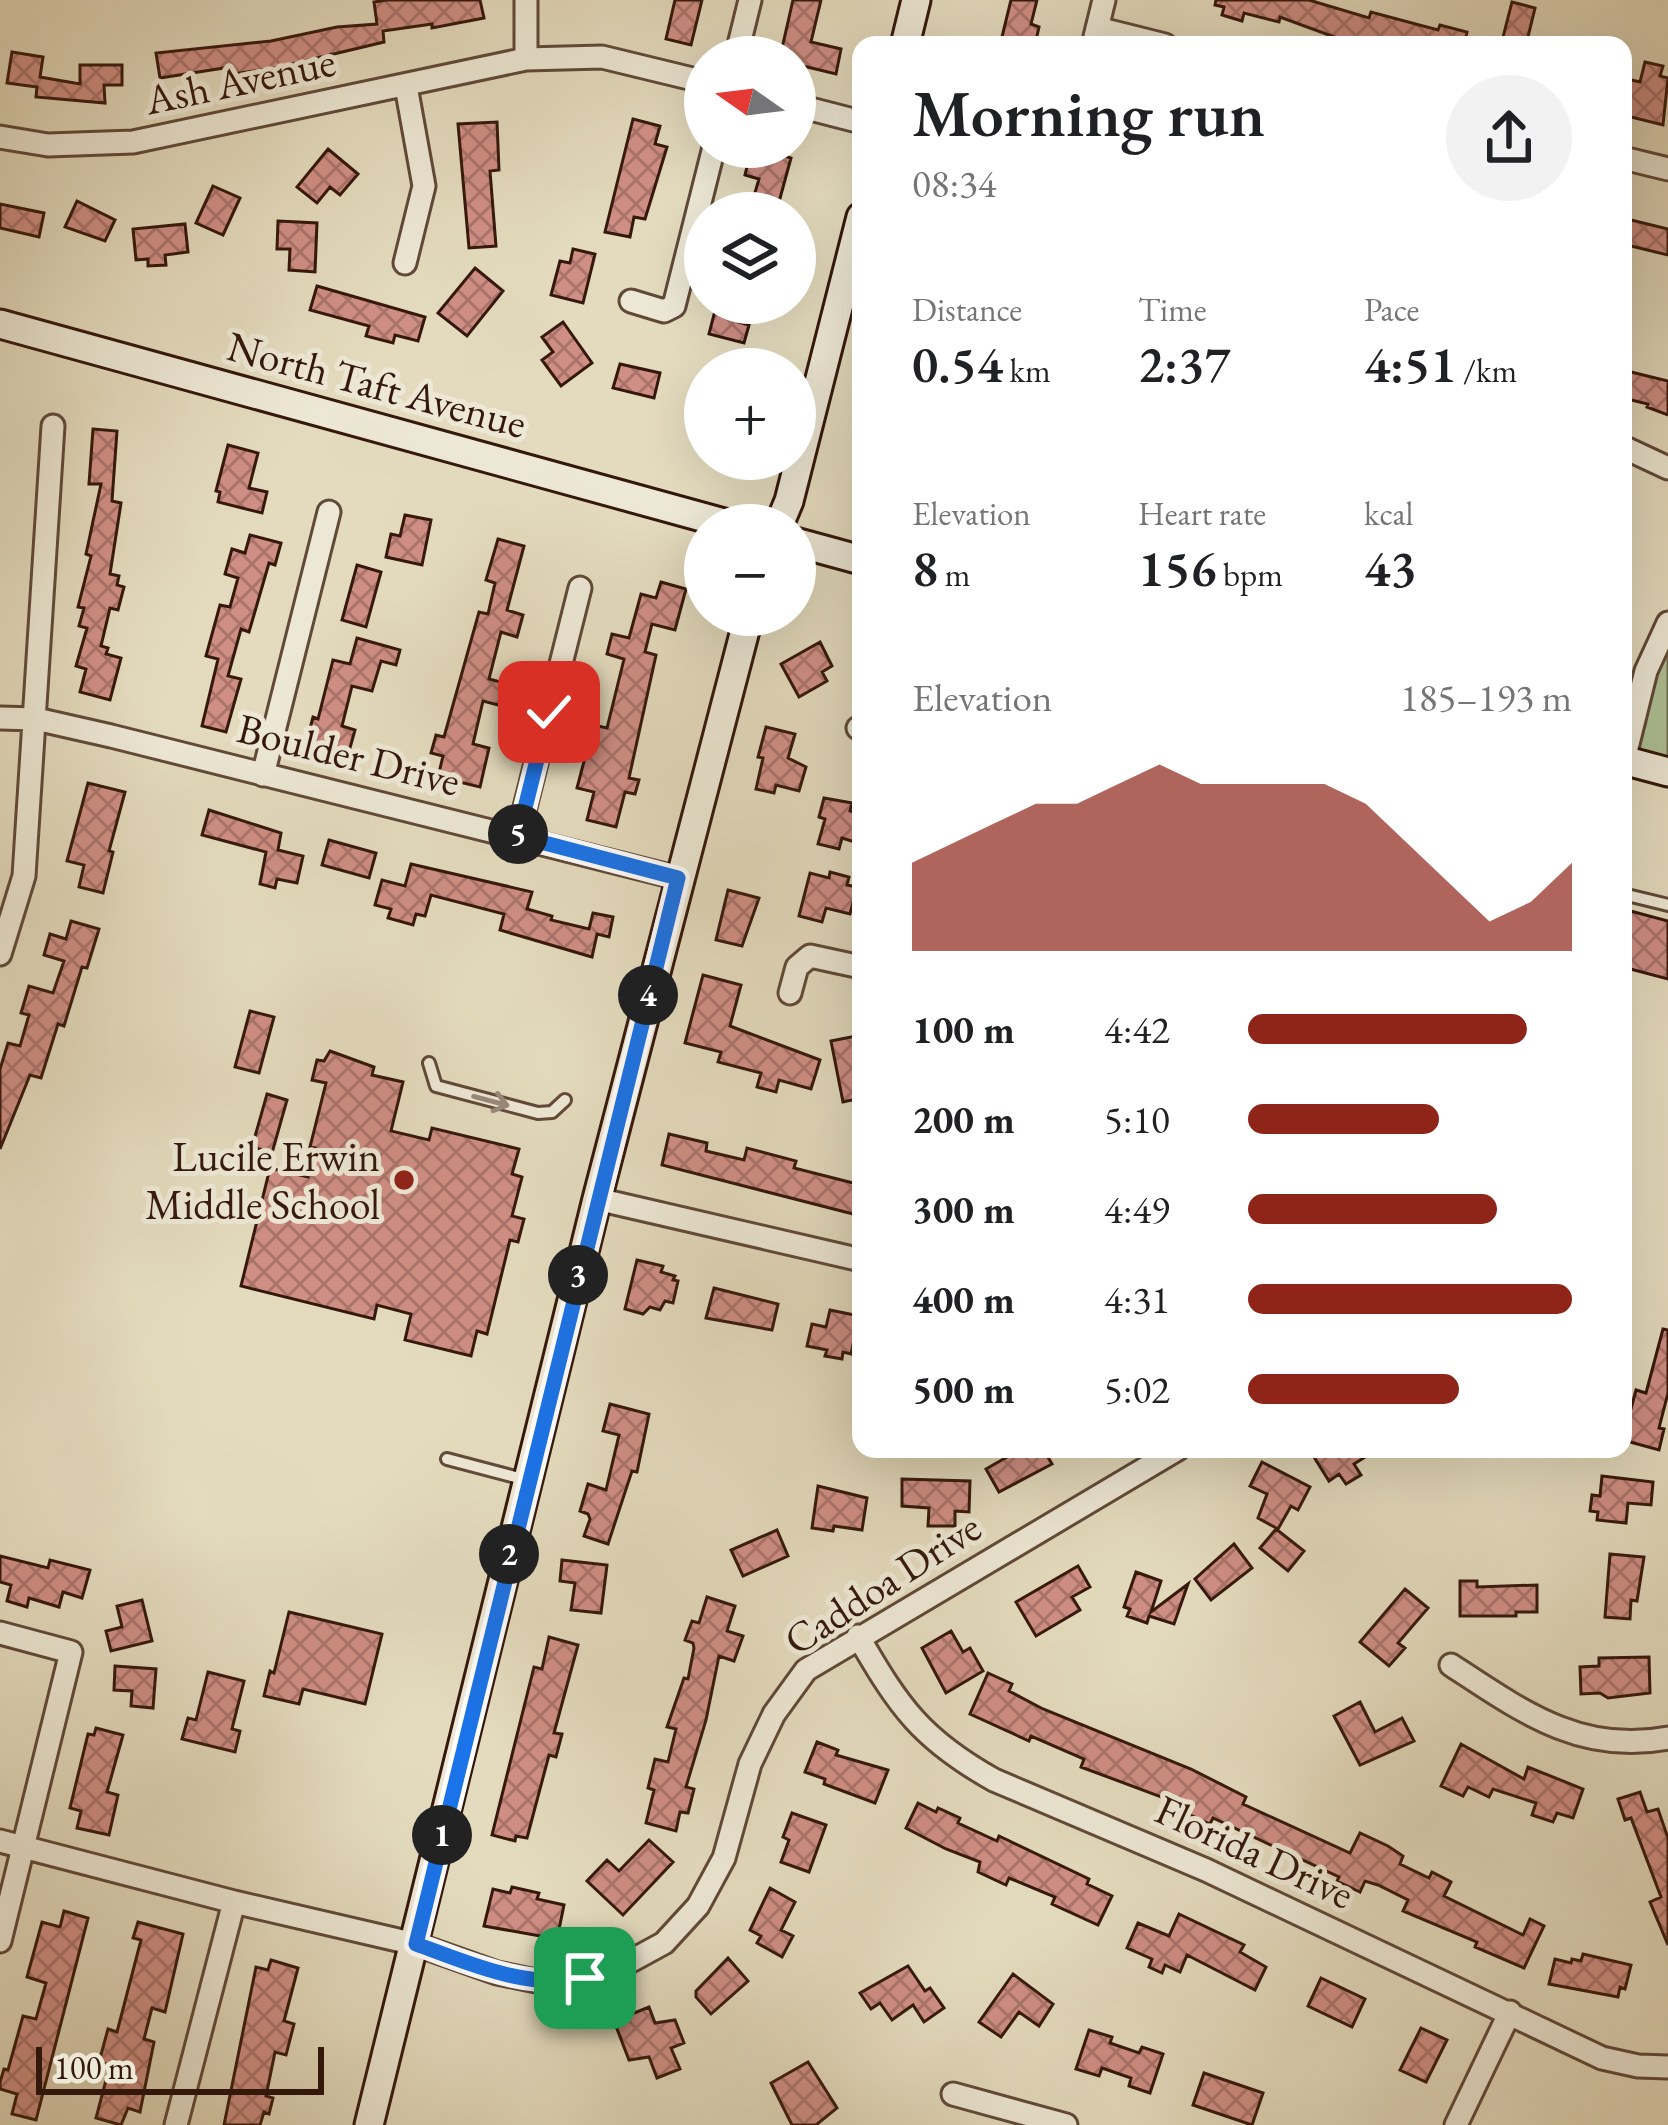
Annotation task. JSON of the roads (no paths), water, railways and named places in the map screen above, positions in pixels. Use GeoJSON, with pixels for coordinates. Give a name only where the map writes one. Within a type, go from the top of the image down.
{"type":"FeatureCollection","features":[{"type":"Feature","properties":{"kind":"street"},"geometry":{"type":"LineString","coordinates":[[526,0],[526,59]]}},
{"type":"Feature","properties":{"kind":"street"},"geometry":{"type":"LineString","coordinates":[[741,36],[750,0]]}},
{"type":"Feature","properties":{"kind":"street"},"geometry":{"type":"LineString","coordinates":[[906,36],[916,0]]}},
{"type":"Feature","properties":{"kind":"street"},"geometry":{"type":"LineString","coordinates":[[1095,36],[1104,0]]}},
{"type":"Feature","properties":{"kind":"street","name":"Ash Avenue"},"geometry":{"type":"LineString","coordinates":[[0,137],[48,146],[133,142],[526,59],[602,57],[684,77]]}},
{"type":"Feature","properties":{"kind":"street"},"geometry":{"type":"LineString","coordinates":[[405,263],[424,186],[406,86]]}},
{"type":"Feature","properties":{"kind":"street"},"geometry":{"type":"LineString","coordinates":[[816,110],[852,120]]}},
{"type":"Feature","properties":{"kind":"street"},"geometry":{"type":"LineString","coordinates":[[1632,160],[1668,169]]}},
{"type":"Feature","properties":{"kind":"street"},"geometry":{"type":"LineString","coordinates":[[631,301],[664,310],[674,306],[709,168]]}},
{"type":"Feature","properties":{"kind":"street"},"geometry":{"type":"LineString","coordinates":[[788,504],[852,252]]}},
{"type":"Feature","properties":{"kind":"street","name":"North Taft Avenue"},"geometry":{"type":"LineString","coordinates":[[0,324],[684,512]]}},
{"type":"Feature","properties":{"kind":"street"},"geometry":{"type":"LineString","coordinates":[[0,954],[24,876],[53,426]]}},
{"type":"Feature","properties":{"kind":"street"},"geometry":{"type":"LineString","coordinates":[[1632,451],[1668,468]]}},
{"type":"Feature","properties":{"kind":"street"},"geometry":{"type":"LineString","coordinates":[[263,775],[328,512]]}},
{"type":"Feature","properties":{"kind":"street"},"geometry":{"type":"LineString","coordinates":[[816,548],[852,558]]}},
{"type":"Feature","properties":{"kind":"street"},"geometry":{"type":"LineString","coordinates":[[518,836],[580,588]]}},
{"type":"Feature","properties":{"kind":"street"},"geometry":{"type":"LineString","coordinates":[[1632,725],[1646,670],[1668,623]]}},
{"type":"Feature","properties":{"kind":"street"},"geometry":{"type":"LineString","coordinates":[[369,2125],[597,1199],[743,636]]}},
{"type":"Feature","properties":{"kind":"street","name":"Boulder Drive"},"geometry":{"type":"LineString","coordinates":[[0,718],[36,719],[678,878]]}},
{"type":"Feature","properties":{"kind":"street"},"geometry":{"type":"LineString","coordinates":[[1632,762],[1668,772]]}},
{"type":"Feature","properties":{"kind":"street"},"geometry":{"type":"LineString","coordinates":[[790,992],[797,967],[810,956],[852,966]]}},
{"type":"Feature","properties":{"kind":"street"},"geometry":{"type":"LineString","coordinates":[[597,1199],[852,1258]]}},
{"type":"Feature","properties":{"kind":"street","name":"Caddoa Drive"},"geometry":{"type":"LineString","coordinates":[[0,1841],[234,1903],[416,1944],[497,1973],[546,1983],[607,1974],[664,1943],[698,1906],[724,1858],[750,1764],[806,1670],[1163,1458]]}},
{"type":"Feature","properties":{"kind":"street"},"geometry":{"type":"LineString","coordinates":[[0,1633],[71,1652],[0,1941]]}},
{"type":"Feature","properties":{"kind":"street","name":"Florida Drive"},"geometry":{"type":"LineString","coordinates":[[858,1636],[912,1720],[961,1761],[994,1780],[1206,1870],[1602,2058],[1668,2067]]}},
{"type":"Feature","properties":{"kind":"street"},"geometry":{"type":"LineString","coordinates":[[1451,1665],[1518,1708],[1576,1735],[1622,1744],[1668,1738]]}},
{"type":"Feature","properties":{"kind":"street"},"geometry":{"type":"LineString","coordinates":[[176,2125],[234,1903]]}},
{"type":"Feature","properties":{"kind":"street"},"geometry":{"type":"LineString","coordinates":[[1456,2125],[1510,2012]]}},
{"type":"Feature","properties":{"kind":"street"},"geometry":{"type":"LineString","coordinates":[[953,2094],[1066,2125]]}},
{"type":"Feature","properties":{"kind":"lane"},"geometry":{"type":"LineString","coordinates":[[1632,896],[1668,905]]}},
{"type":"Feature","properties":{"kind":"lane"},"geometry":{"type":"LineString","coordinates":[[429,1063],[436,1086],[538,1113],[552,1112],[565,1100]]}},
{"type":"Feature","properties":{"kind":"lane"},"geometry":{"type":"LineString","coordinates":[[447,1460],[527,1480]]}},
{"type":"Feature","properties":{"kind":"place","name":"Lucile Erwin Middle School"},"geometry":{"type":"Point","coordinates":[404,1180]}}]}
